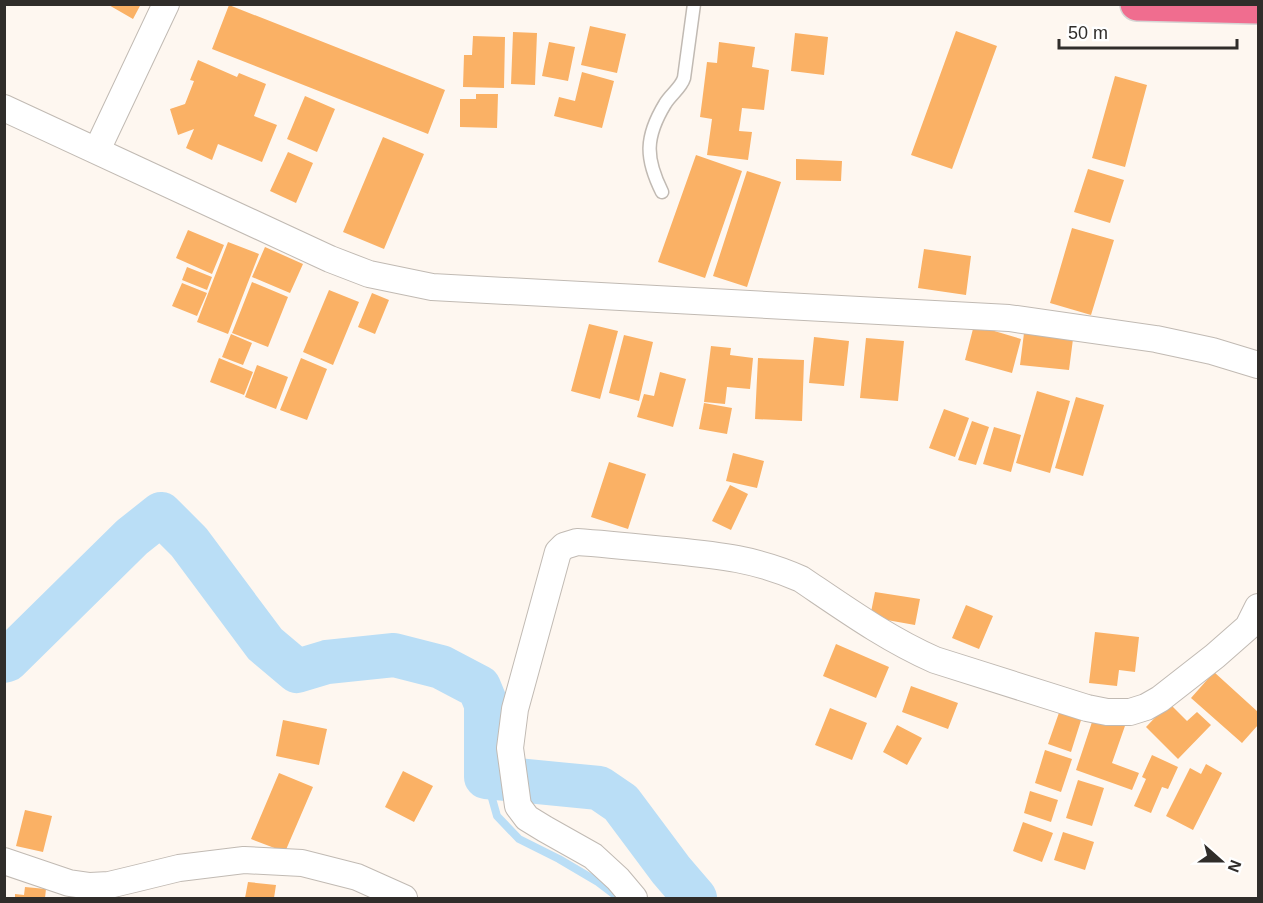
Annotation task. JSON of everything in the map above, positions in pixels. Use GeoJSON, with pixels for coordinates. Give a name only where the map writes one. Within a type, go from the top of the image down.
{"type":"FeatureCollection","features":[{"type":"Feature","properties":{"kind":"highway"},"geometry":{"type":"LineString","coordinates":[[1137,4],[1258,7]]}},
{"type":"Feature","properties":{"kind":"street"},"geometry":{"type":"LineString","coordinates":[[96,150],[166,4]]}},
{"type":"Feature","properties":{"kind":"street"},"geometry":{"type":"LineString","coordinates":[[4,108],[330,259],[369,274],[432,287],[1009,318],[1156,339],[1212,351],[1258,365]]}},
{"type":"Feature","properties":{"kind":"street"},"geometry":{"type":"LineString","coordinates":[[634,898],[618,879],[593,856],[527,818],[518,806],[510,748],[515,709],[558,552],[564,546],[576,542],[723,555],[754,562],[801,579],[895,640],[935,660],[1071,704],[1107,712],[1130,712],[1160,699],[1248,627],[1258,607]]}},
{"type":"Feature","properties":{"kind":"street"},"geometry":{"type":"LineString","coordinates":[[4,861],[69,883],[90,886],[109,885],[179,868],[244,860],[302,863],[357,877],[404,898]]}},
{"type":"Feature","properties":{"kind":"lane"},"geometry":{"type":"LineString","coordinates":[[662,192],[653,173],[648,149],[654,125],[665,103],[682,84],[684,78],[694,4]]}},
{"type":"Feature","properties":{"kind":"building"},"geometry":{"type":"Polygon","coordinates":[[[107,4],[141,4],[133,19],[107,4]]]}},
{"type":"Feature","properties":{"kind":"building"},"geometry":{"type":"Polygon","coordinates":[[[229,5],[445,90],[428,134],[212,49],[229,5]]]}},
{"type":"Feature","properties":{"kind":"building"},"geometry":{"type":"Polygon","coordinates":[[[590,26],[626,34],[617,73],[581,65],[590,26]]]}},
{"type":"Feature","properties":{"kind":"building"},"geometry":{"type":"Polygon","coordinates":[[[956,31],[997,46],[952,169],[911,155],[956,31]]]}},
{"type":"Feature","properties":{"kind":"building"},"geometry":{"type":"Polygon","coordinates":[[[513,32],[537,33],[535,85],[511,84],[513,32]]]}},
{"type":"Feature","properties":{"kind":"building"},"geometry":{"type":"Polygon","coordinates":[[[795,33],[828,37],[824,75],[791,71],[795,33]]]}},
{"type":"Feature","properties":{"kind":"building"},"geometry":{"type":"Polygon","coordinates":[[[473,36],[505,37],[504,88],[463,87],[464,55],[472,55],[473,36]]]}},
{"type":"Feature","properties":{"kind":"building"},"geometry":{"type":"Polygon","coordinates":[[[549,42],[575,47],[568,81],[542,76],[549,42]]]}},
{"type":"Feature","properties":{"kind":"building"},"geometry":{"type":"Polygon","coordinates":[[[719,42],[755,47],[752,67],[769,70],[764,110],[742,108],[739,131],[752,132],[748,160],[707,155],[712,119],[700,117],[707,62],[717,63],[719,42]]]}},
{"type":"Feature","properties":{"kind":"building"},"geometry":{"type":"Polygon","coordinates":[[[198,60],[237,77],[239,73],[266,84],[254,116],[277,125],[262,162],[218,144],[212,160],[186,148],[194,129],[178,135],[170,109],[185,104],[194,81],[190,80],[198,60]]]}},
{"type":"Feature","properties":{"kind":"building"},"geometry":{"type":"Polygon","coordinates":[[[582,72],[614,81],[602,128],[554,116],[559,97],[575,101],[582,72]]]}},
{"type":"Feature","properties":{"kind":"building"},"geometry":{"type":"Polygon","coordinates":[[[1115,76],[1147,85],[1125,167],[1092,158],[1115,76]]]}},
{"type":"Feature","properties":{"kind":"building"},"geometry":{"type":"Polygon","coordinates":[[[476,94],[498,94],[497,128],[460,127],[460,99],[476,99],[476,94]]]}},
{"type":"Feature","properties":{"kind":"building"},"geometry":{"type":"Polygon","coordinates":[[[305,96],[335,109],[317,152],[287,139],[305,96]]]}},
{"type":"Feature","properties":{"kind":"building"},"geometry":{"type":"Polygon","coordinates":[[[383,137],[424,154],[384,249],[343,232],[383,137]]]}},
{"type":"Feature","properties":{"kind":"building"},"geometry":{"type":"Polygon","coordinates":[[[288,152],[313,163],[296,203],[270,191],[288,152]]]}},
{"type":"Feature","properties":{"kind":"building"},"geometry":{"type":"Polygon","coordinates":[[[696,155],[742,171],[705,278],[658,262],[696,155]]]}},
{"type":"Feature","properties":{"kind":"building"},"geometry":{"type":"Polygon","coordinates":[[[796,159],[842,161],[841,181],[796,180],[796,159]]]}},
{"type":"Feature","properties":{"kind":"building"},"geometry":{"type":"Polygon","coordinates":[[[1088,169],[1124,180],[1110,223],[1074,212],[1088,169]]]}},
{"type":"Feature","properties":{"kind":"building"},"geometry":{"type":"Polygon","coordinates":[[[747,171],[781,182],[747,287],[713,276],[747,171]]]}},
{"type":"Feature","properties":{"kind":"building"},"geometry":{"type":"Polygon","coordinates":[[[1072,228],[1114,240],[1091,315],[1050,303],[1072,228]]]}},
{"type":"Feature","properties":{"kind":"building"},"geometry":{"type":"Polygon","coordinates":[[[188,230],[224,245],[212,274],[176,258],[188,230]]]}},
{"type":"Feature","properties":{"kind":"building"},"geometry":{"type":"Polygon","coordinates":[[[228,242],[259,254],[228,334],[197,322],[228,242]]]}},
{"type":"Feature","properties":{"kind":"building"},"geometry":{"type":"Polygon","coordinates":[[[265,247],[303,264],[290,293],[252,277],[265,247]]]}},
{"type":"Feature","properties":{"kind":"building"},"geometry":{"type":"Polygon","coordinates":[[[924,249],[971,256],[966,295],[918,288],[924,249]]]}},
{"type":"Feature","properties":{"kind":"building"},"geometry":{"type":"Polygon","coordinates":[[[187,267],[212,277],[207,290],[182,280],[187,267]]]}},
{"type":"Feature","properties":{"kind":"building"},"geometry":{"type":"Polygon","coordinates":[[[252,282],[288,297],[268,347],[232,333],[252,282]]]}},
{"type":"Feature","properties":{"kind":"building"},"geometry":{"type":"Polygon","coordinates":[[[182,283],[207,293],[197,316],[172,306],[182,283]]]}},
{"type":"Feature","properties":{"kind":"building"},"geometry":{"type":"Polygon","coordinates":[[[329,290],[359,302],[333,365],[303,352],[329,290]]]}},
{"type":"Feature","properties":{"kind":"building"},"geometry":{"type":"Polygon","coordinates":[[[372,293],[389,300],[375,334],[358,327],[372,293]]]}},
{"type":"Feature","properties":{"kind":"building"},"geometry":{"type":"Polygon","coordinates":[[[589,324],[618,331],[600,399],[571,391],[589,324]]]}},
{"type":"Feature","properties":{"kind":"building"},"geometry":{"type":"Polygon","coordinates":[[[974,325],[1021,339],[1012,373],[965,360],[974,325]]]}},
{"type":"Feature","properties":{"kind":"building"},"geometry":{"type":"Polygon","coordinates":[[[1024,333],[1073,339],[1069,370],[1020,365],[1024,333]]]}},
{"type":"Feature","properties":{"kind":"building"},"geometry":{"type":"Polygon","coordinates":[[[231,334],[252,343],[243,365],[222,357],[231,334]]]}},
{"type":"Feature","properties":{"kind":"building"},"geometry":{"type":"Polygon","coordinates":[[[624,335],[653,342],[639,401],[609,393],[624,335]]]}},
{"type":"Feature","properties":{"kind":"building"},"geometry":{"type":"Polygon","coordinates":[[[814,337],[849,341],[844,386],[809,383],[814,337]]]}},
{"type":"Feature","properties":{"kind":"building"},"geometry":{"type":"Polygon","coordinates":[[[866,338],[904,341],[898,401],[860,398],[866,338]]]}},
{"type":"Feature","properties":{"kind":"building"},"geometry":{"type":"Polygon","coordinates":[[[711,346],[731,348],[730,355],[753,358],[750,389],[727,387],[725,404],[704,402],[711,346]]]}},
{"type":"Feature","properties":{"kind":"building"},"geometry":{"type":"Polygon","coordinates":[[[219,358],[253,372],[244,395],[210,382],[219,358]]]}},
{"type":"Feature","properties":{"kind":"building"},"geometry":{"type":"Polygon","coordinates":[[[301,358],[327,369],[307,420],[280,410],[301,358]]]}},
{"type":"Feature","properties":{"kind":"building"},"geometry":{"type":"Polygon","coordinates":[[[758,358],[804,360],[802,421],[755,419],[758,358]]]}},
{"type":"Feature","properties":{"kind":"building"},"geometry":{"type":"Polygon","coordinates":[[[257,365],[288,377],[276,409],[245,397],[257,365]]]}},
{"type":"Feature","properties":{"kind":"building"},"geometry":{"type":"Polygon","coordinates":[[[660,372],[686,379],[673,427],[637,417],[644,394],[654,396],[660,372]]]}},
{"type":"Feature","properties":{"kind":"building"},"geometry":{"type":"Polygon","coordinates":[[[1037,391],[1070,401],[1050,473],[1016,463],[1037,391]]]}},
{"type":"Feature","properties":{"kind":"building"},"geometry":{"type":"Polygon","coordinates":[[[1076,397],[1104,405],[1083,476],[1055,468],[1076,397]]]}},
{"type":"Feature","properties":{"kind":"building"},"geometry":{"type":"Polygon","coordinates":[[[704,403],[732,408],[727,434],[699,429],[704,403]]]}},
{"type":"Feature","properties":{"kind":"building"},"geometry":{"type":"Polygon","coordinates":[[[944,409],[969,418],[955,457],[929,448],[944,409]]]}},
{"type":"Feature","properties":{"kind":"building"},"geometry":{"type":"Polygon","coordinates":[[[972,421],[989,427],[976,465],[958,460],[972,421]]]}},
{"type":"Feature","properties":{"kind":"building"},"geometry":{"type":"Polygon","coordinates":[[[994,427],[1021,435],[1011,472],[983,464],[994,427]]]}},
{"type":"Feature","properties":{"kind":"building"},"geometry":{"type":"Polygon","coordinates":[[[733,453],[764,461],[757,488],[726,481],[733,453]]]}},
{"type":"Feature","properties":{"kind":"building"},"geometry":{"type":"Polygon","coordinates":[[[609,462],[646,474],[628,529],[591,517],[609,462]]]}},
{"type":"Feature","properties":{"kind":"building"},"geometry":{"type":"Polygon","coordinates":[[[730,485],[748,494],[731,530],[712,521],[730,485]]]}},
{"type":"Feature","properties":{"kind":"building"},"geometry":{"type":"Polygon","coordinates":[[[875,592],[920,599],[915,625],[870,617],[875,592]]]}},
{"type":"Feature","properties":{"kind":"building"},"geometry":{"type":"Polygon","coordinates":[[[966,605],[993,616],[979,649],[952,638],[966,605]]]}},
{"type":"Feature","properties":{"kind":"building"},"geometry":{"type":"Polygon","coordinates":[[[1095,632],[1139,637],[1135,672],[1119,670],[1117,686],[1089,683],[1095,632]]]}},
{"type":"Feature","properties":{"kind":"building"},"geometry":{"type":"Polygon","coordinates":[[[836,644],[889,667],[876,698],[823,676],[836,644]]]}},
{"type":"Feature","properties":{"kind":"building"},"geometry":{"type":"Polygon","coordinates":[[[1214,672],[1258,712],[1258,725],[1242,743],[1191,698],[1214,672]]]}},
{"type":"Feature","properties":{"kind":"building"},"geometry":{"type":"Polygon","coordinates":[[[911,686],[958,703],[948,729],[902,712],[911,686]]]}},
{"type":"Feature","properties":{"kind":"building"},"geometry":{"type":"Polygon","coordinates":[[[1169,703],[1187,721],[1197,712],[1211,725],[1178,759],[1146,727],[1169,703]]]}},
{"type":"Feature","properties":{"kind":"building"},"geometry":{"type":"Polygon","coordinates":[[[1061,707],[1083,714],[1071,752],[1048,744],[1061,707]]]}},
{"type":"Feature","properties":{"kind":"building"},"geometry":{"type":"Polygon","coordinates":[[[830,708],[867,723],[852,760],[815,745],[830,708]]]}},
{"type":"Feature","properties":{"kind":"building"},"geometry":{"type":"Polygon","coordinates":[[[1095,713],[1126,723],[1112,763],[1139,773],[1132,790],[1076,770],[1095,713]]]}},
{"type":"Feature","properties":{"kind":"building"},"geometry":{"type":"Polygon","coordinates":[[[283,720],[327,729],[319,765],[276,756],[283,720]]]}},
{"type":"Feature","properties":{"kind":"building"},"geometry":{"type":"Polygon","coordinates":[[[897,725],[922,738],[907,765],[883,752],[897,725]]]}},
{"type":"Feature","properties":{"kind":"building"},"geometry":{"type":"Polygon","coordinates":[[[1045,750],[1072,759],[1061,792],[1035,783],[1045,750]]]}},
{"type":"Feature","properties":{"kind":"building"},"geometry":{"type":"Polygon","coordinates":[[[1152,755],[1178,767],[1168,789],[1162,787],[1151,813],[1134,806],[1146,779],[1142,777],[1152,755]]]}},
{"type":"Feature","properties":{"kind":"building"},"geometry":{"type":"Polygon","coordinates":[[[1206,764],[1222,773],[1193,830],[1166,816],[1190,768],[1201,774],[1206,764]]]}},
{"type":"Feature","properties":{"kind":"building"},"geometry":{"type":"Polygon","coordinates":[[[403,771],[433,786],[414,822],[385,807],[403,771]]]}},
{"type":"Feature","properties":{"kind":"building"},"geometry":{"type":"Polygon","coordinates":[[[279,773],[313,787],[285,852],[251,839],[279,773]]]}},
{"type":"Feature","properties":{"kind":"building"},"geometry":{"type":"Polygon","coordinates":[[[1078,780],[1104,788],[1092,826],[1066,818],[1078,780]]]}},
{"type":"Feature","properties":{"kind":"building"},"geometry":{"type":"Polygon","coordinates":[[[1030,791],[1058,800],[1051,822],[1024,813],[1030,791]]]}},
{"type":"Feature","properties":{"kind":"building"},"geometry":{"type":"Polygon","coordinates":[[[25,810],[52,816],[43,852],[16,846],[25,810]]]}},
{"type":"Feature","properties":{"kind":"building"},"geometry":{"type":"Polygon","coordinates":[[[1023,822],[1053,833],[1042,862],[1013,851],[1023,822]]]}},
{"type":"Feature","properties":{"kind":"building"},"geometry":{"type":"Polygon","coordinates":[[[1063,832],[1094,842],[1085,870],[1054,860],[1063,832]]]}},
{"type":"Feature","properties":{"kind":"building"},"geometry":{"type":"Polygon","coordinates":[[[248,882],[276,885],[274,898],[245,898],[248,882]]]}},
{"type":"Feature","properties":{"kind":"building"},"geometry":{"type":"Polygon","coordinates":[[[25,887],[46,889],[45,898],[15,898],[15,894],[24,895],[25,887]]]}},
{"type":"Feature","properties":{"kind":"waterway"},"geometry":{"type":"LineString","coordinates":[[4,661],[132,537],[161,514],[189,542],[265,644],[297,671],[327,662],[394,655],[441,667],[479,687],[486,704],[486,777],[599,788],[621,803],[695,898]]}},
{"type":"Feature","properties":{"kind":"waterway"},"geometry":{"type":"LineString","coordinates":[[486,777],[497,816],[519,839],[598,882],[619,898]]}}]}
